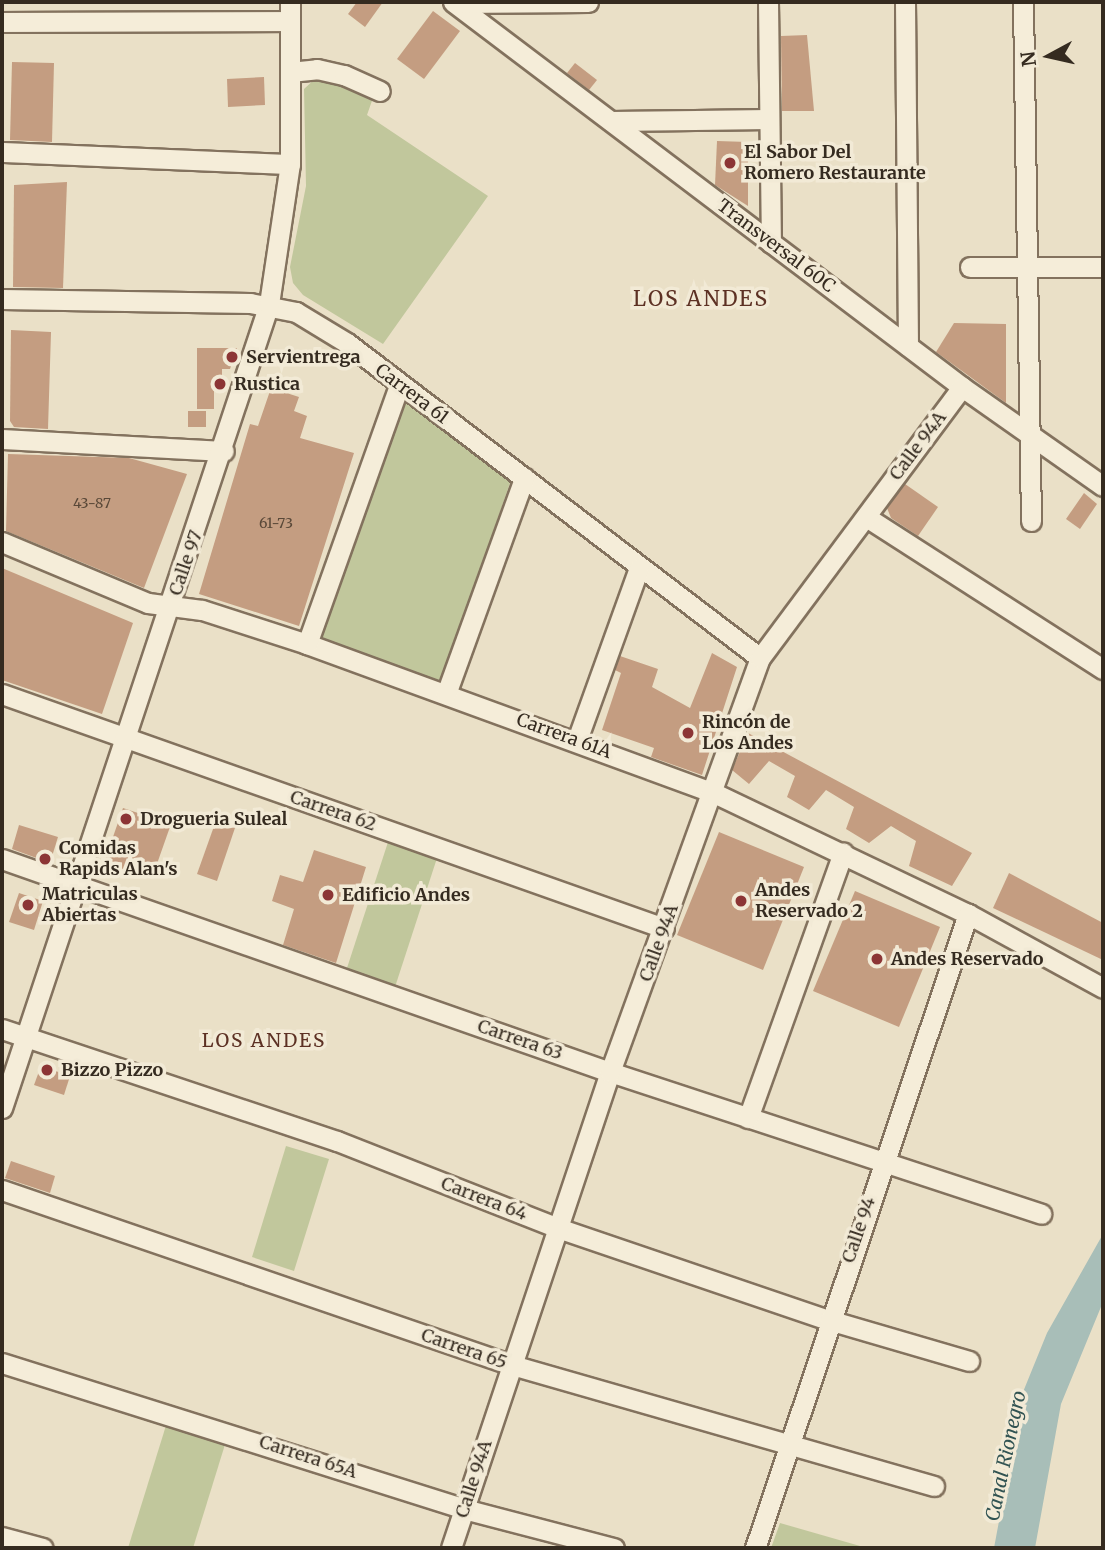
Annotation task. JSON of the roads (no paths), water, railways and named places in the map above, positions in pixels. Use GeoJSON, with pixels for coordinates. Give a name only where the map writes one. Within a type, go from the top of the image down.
{"type":"FeatureCollection","features":[{"type":"Feature","properties":{"kind":"street"},"geometry":{"type":"LineString","coordinates":[[454,3],[589,2]]}},
{"type":"Feature","properties":{"kind":"street"},"geometry":{"type":"LineString","coordinates":[[768,2],[771,243]]}},
{"type":"Feature","properties":{"kind":"street"},"geometry":{"type":"LineString","coordinates":[[905,2],[908,346]]}},
{"type":"Feature","properties":{"kind":"street"},"geometry":{"type":"LineString","coordinates":[[1023,2],[1030,266],[1031,521]]}},
{"type":"Feature","properties":{"kind":"street","name":"Transversal 60C"},"geometry":{"type":"LineString","coordinates":[[454,3],[962,387],[1032,432],[1103,486]]}},
{"type":"Feature","properties":{"kind":"street"},"geometry":{"type":"LineString","coordinates":[[2,22],[290,12]]}},
{"type":"Feature","properties":{"kind":"street","name":"Calle 97"},"geometry":{"type":"LineString","coordinates":[[2,1108],[224,450],[269,304],[290,164],[290,12]]}},
{"type":"Feature","properties":{"kind":"street"},"geometry":{"type":"LineString","coordinates":[[290,72],[317,69],[344,75],[380,91]]}},
{"type":"Feature","properties":{"kind":"street"},"geometry":{"type":"LineString","coordinates":[[611,121],[769,119]]}},
{"type":"Feature","properties":{"kind":"street"},"geometry":{"type":"LineString","coordinates":[[2,152],[290,164]]}},
{"type":"Feature","properties":{"kind":"street"},"geometry":{"type":"LineString","coordinates":[[970,267],[1103,267]]}},
{"type":"Feature","properties":{"kind":"street","name":"Carrera 61"},"geometry":{"type":"LineString","coordinates":[[2,299],[269,304],[296,312],[347,343],[760,659]]}},
{"type":"Feature","properties":{"kind":"street"},"geometry":{"type":"LineString","coordinates":[[307,644],[399,385]]}},
{"type":"Feature","properties":{"kind":"street","name":"Calle 94A"},"geometry":{"type":"LineString","coordinates":[[451,1548],[610,1072],[714,793],[760,659],[962,387]]}},
{"type":"Feature","properties":{"kind":"street"},"geometry":{"type":"LineString","coordinates":[[2,439],[224,450]]}},
{"type":"Feature","properties":{"kind":"street"},"geometry":{"type":"LineString","coordinates":[[446,694],[524,478]]}},
{"type":"Feature","properties":{"kind":"street"},"geometry":{"type":"LineString","coordinates":[[866,517],[1103,669]]}},
{"type":"Feature","properties":{"kind":"street","name":"Carrera 61A"},"geometry":{"type":"LineString","coordinates":[[2,542],[148,603],[202,610],[307,644],[577,740],[714,793],[968,914],[1103,988]]}},
{"type":"Feature","properties":{"kind":"street"},"geometry":{"type":"LineString","coordinates":[[577,740],[639,568]]}},
{"type":"Feature","properties":{"kind":"street","name":"Carrera 62"},"geometry":{"type":"LineString","coordinates":[[2,694],[664,928]]}},
{"type":"Feature","properties":{"kind":"street"},"geometry":{"type":"LineString","coordinates":[[748,1118],[843,853]]}},
{"type":"Feature","properties":{"kind":"street","name":"Carrera 63"},"geometry":{"type":"LineString","coordinates":[[2,859],[610,1072],[1041,1214]]}},
{"type":"Feature","properties":{"kind":"street","name":"Calle 94"},"geometry":{"type":"LineString","coordinates":[[755,1548],[829,1320],[968,914]]}},
{"type":"Feature","properties":{"kind":"street","name":"Carrera 64"},"geometry":{"type":"LineString","coordinates":[[2,1029],[337,1141],[558,1228],[829,1320],[969,1361]]}},
{"type":"Feature","properties":{"kind":"street","name":"Carrera 65"},"geometry":{"type":"LineString","coordinates":[[2,1190],[512,1366],[934,1486]]}},
{"type":"Feature","properties":{"kind":"street","name":"Carrera 65A"},"geometry":{"type":"LineString","coordinates":[[2,1363],[464,1508],[614,1548]]}},
{"type":"Feature","properties":{"kind":"street"},"geometry":{"type":"LineString","coordinates":[[2,1537],[43,1548]]}},
{"type":"Feature","properties":{"kind":"water"},"geometry":{"type":"Polygon","coordinates":[[[1103,1234],[1103,1302],[1061,1404],[1035,1548],[994,1548],[1023,1392],[1047,1333],[1103,1234]]]}},
{"type":"Feature","properties":{"kind":"place","name":"El Sabor Del Romero Restaurante"},"geometry":{"type":"Point","coordinates":[730,163]}},
{"type":"Feature","properties":{"kind":"place","name":"Servientrega"},"geometry":{"type":"Point","coordinates":[232,357]}},
{"type":"Feature","properties":{"kind":"place","name":"Rustica"},"geometry":{"type":"Point","coordinates":[220,384]}},
{"type":"Feature","properties":{"kind":"place","name":"Rincón de Los Andes"},"geometry":{"type":"Point","coordinates":[688,733]}},
{"type":"Feature","properties":{"kind":"place","name":"Drogueria Suleal"},"geometry":{"type":"Point","coordinates":[126,819]}},
{"type":"Feature","properties":{"kind":"place","name":"Comidas Rapids Alan's"},"geometry":{"type":"Point","coordinates":[45,859]}},
{"type":"Feature","properties":{"kind":"place","name":"Edificio Andes"},"geometry":{"type":"Point","coordinates":[328,895]}},
{"type":"Feature","properties":{"kind":"place","name":"Andes Reservado 2"},"geometry":{"type":"Point","coordinates":[741,901]}},
{"type":"Feature","properties":{"kind":"place","name":"Matriculas Abiertas"},"geometry":{"type":"Point","coordinates":[28,905]}},
{"type":"Feature","properties":{"kind":"place","name":"Andes Reservado"},"geometry":{"type":"Point","coordinates":[877,959]}},
{"type":"Feature","properties":{"kind":"place","name":"Bizzo Pizzo"},"geometry":{"type":"Point","coordinates":[47,1070]}},
{"type":"Feature","properties":{"kind":"district","name":"LOS ANDES"},"geometry":{"type":"Point","coordinates":[701,299]}},
{"type":"Feature","properties":{"kind":"district","name":"LOS ANDES"},"geometry":{"type":"Point","coordinates":[264,1041]}},
{"type":"Feature","properties":{"kind":"water label","name":"Canal Rionegro"},"geometry":{"type":"Point","coordinates":[1006,1456]}}]}
